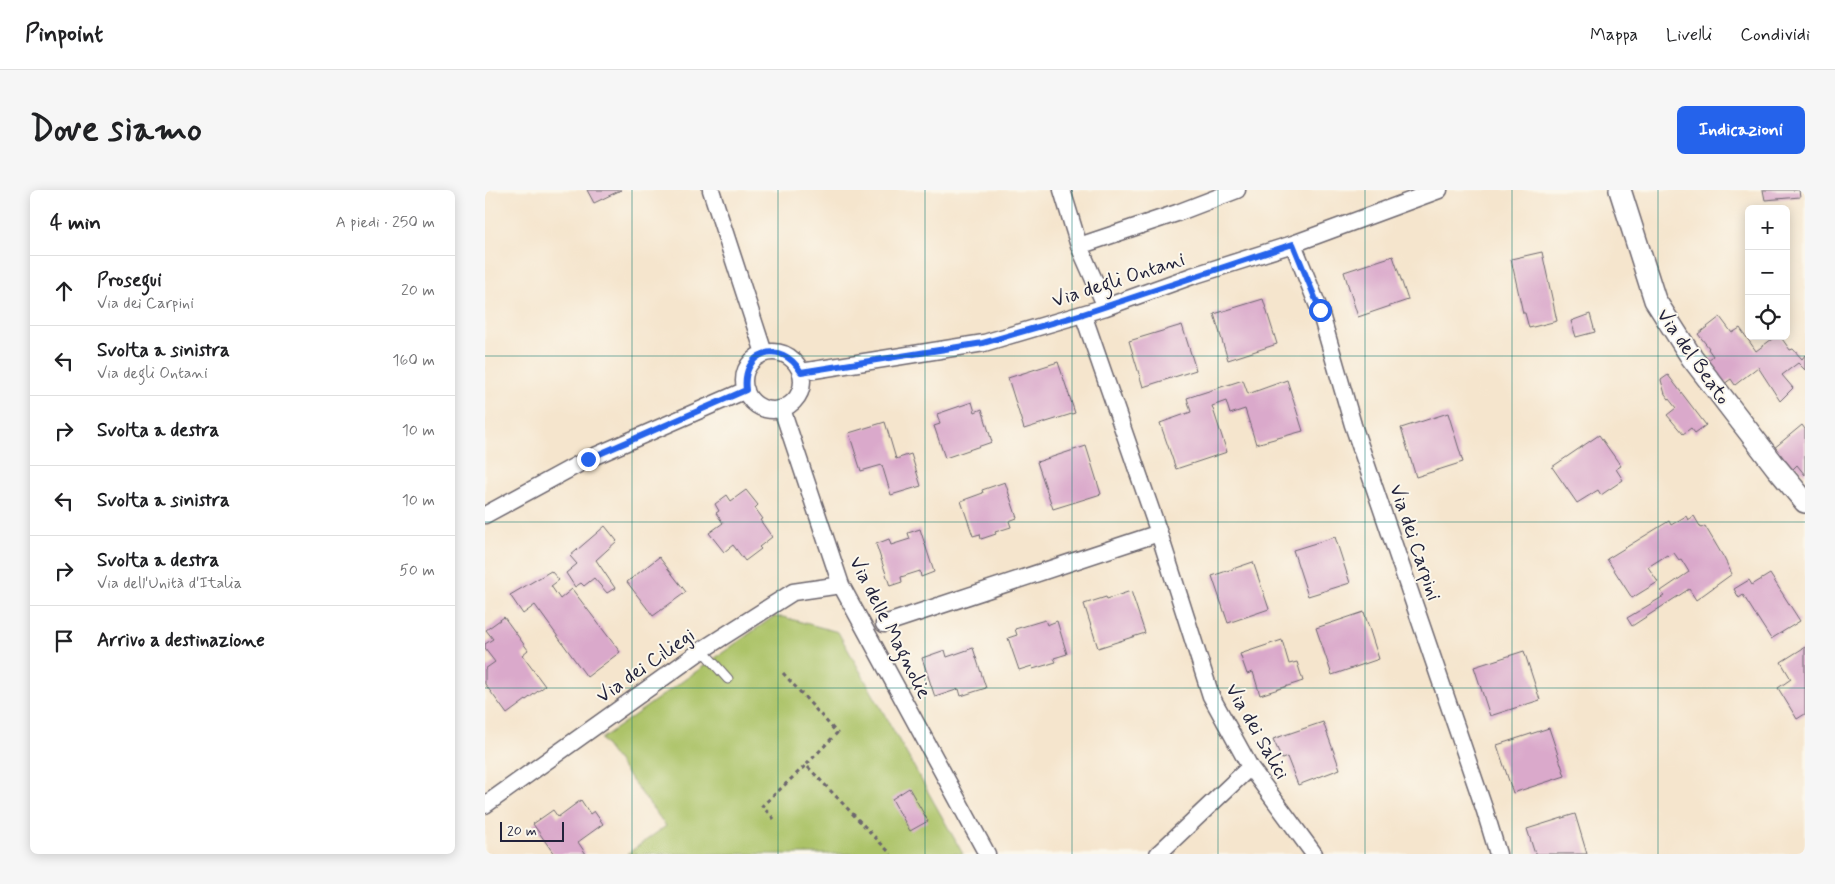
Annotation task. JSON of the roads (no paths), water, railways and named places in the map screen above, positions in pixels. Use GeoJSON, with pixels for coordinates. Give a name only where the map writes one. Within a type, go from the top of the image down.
{"type":"FeatureCollection","features":[{"type":"Feature","properties":{"kind":"street"},"geometry":{"type":"LineString","coordinates":[[711,190],[764,353]]}},
{"type":"Feature","properties":{"kind":"street"},"geometry":{"type":"LineString","coordinates":[[1062,190],[1079,246],[1106,307]]}},
{"type":"Feature","properties":{"kind":"street"},"geometry":{"type":"LineString","coordinates":[[1079,246],[1177,214],[1237,190]]}},
{"type":"Feature","properties":{"kind":"street","name":"Via degli Ontani"},"geometry":{"type":"LineString","coordinates":[[801,372],[983,343],[1106,307],[1192,276],[1293,244],[1439,190]]}},
{"type":"Feature","properties":{"kind":"street","name":"Via del Beato"},"geometry":{"type":"LineString","coordinates":[[1620,190],[1655,300],[1692,358],[1805,502]]}},
{"type":"Feature","properties":{"kind":"street","name":"Via dei Carpini"},"geometry":{"type":"LineString","coordinates":[[1293,244],[1320,310],[1353,425],[1498,854]]}},
{"type":"Feature","properties":{"kind":"street","name":"Via dei Salici"},"geometry":{"type":"LineString","coordinates":[[1083,314],[1159,533],[1211,696],[1250,767],[1314,854]]}},
{"type":"Feature","properties":{"kind":"street"},"geometry":{"type":"LineString","coordinates":[[775,352],[787,355],[795,362],[801,372],[802,383],[799,394],[792,403],[782,409],[771,410],[760,407],[751,400],[746,390],[744,379],[748,368],[754,359],[764,353],[775,352]]}},
{"type":"Feature","properties":{"kind":"street"},"geometry":{"type":"LineString","coordinates":[[485,515],[588,459],[746,390]]}},
{"type":"Feature","properties":{"kind":"street","name":"Via delle Magnolie"},"geometry":{"type":"LineString","coordinates":[[782,409],[841,585],[987,854]]}},
{"type":"Feature","properties":{"kind":"street"},"geometry":{"type":"LineString","coordinates":[[884,624],[1159,533]]}},
{"type":"Feature","properties":{"kind":"street","name":"Via dei Ciliegi"},"geometry":{"type":"LineString","coordinates":[[485,805],[702,650],[793,592],[841,585]]}},
{"type":"Feature","properties":{"kind":"street"},"geometry":{"type":"LineString","coordinates":[[1158,854],[1250,767]]}},
{"type":"Feature","properties":{"kind":"lane"},"geometry":{"type":"LineString","coordinates":[[702,650],[728,678]]}}]}
